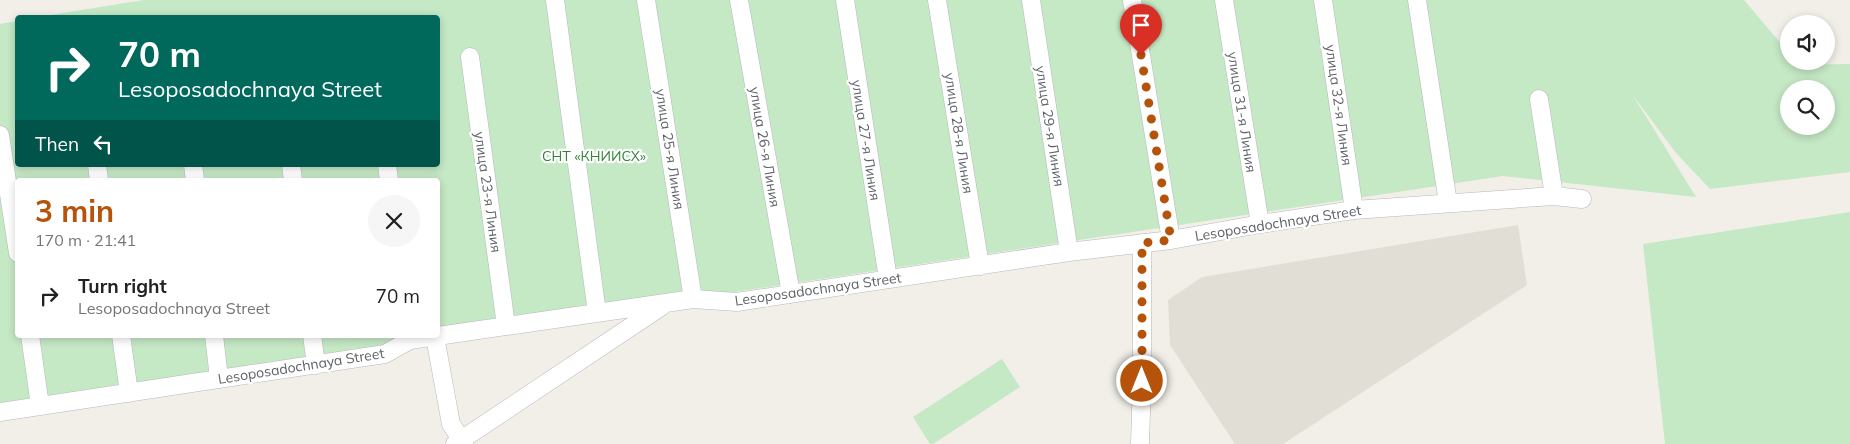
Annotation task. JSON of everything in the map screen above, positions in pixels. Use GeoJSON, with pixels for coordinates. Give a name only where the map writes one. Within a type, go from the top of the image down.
{"type":"FeatureCollection","features":[{"type":"Feature","properties":{"kind":"street","name":"улица 25-я Линия"},"geometry":{"type":"LineString","coordinates":[[646,0],[693,299]]}},
{"type":"Feature","properties":{"kind":"street","name":"улица 26-я Линия"},"geometry":{"type":"LineString","coordinates":[[738,0],[790,294]]}},
{"type":"Feature","properties":{"kind":"street","name":"улица 27-я Линия"},"geometry":{"type":"LineString","coordinates":[[845,0],[888,279]]}},
{"type":"Feature","properties":{"kind":"street","name":"улица 28-я Линия"},"geometry":{"type":"LineString","coordinates":[[938,0],[980,266]]}},
{"type":"Feature","properties":{"kind":"street","name":"улица 29-я Линия"},"geometry":{"type":"LineString","coordinates":[[1030,0],[1069,252]]}},
{"type":"Feature","properties":{"kind":"street"},"geometry":{"type":"LineString","coordinates":[[1132,0],[1171,240]]}},
{"type":"Feature","properties":{"kind":"street","name":"улица 31-я Линия"},"geometry":{"type":"LineString","coordinates":[[1224,0],[1260,224]]}},
{"type":"Feature","properties":{"kind":"street","name":"улица 32-я Линия"},"geometry":{"type":"LineString","coordinates":[[1323,0],[1354,210]]}},
{"type":"Feature","properties":{"kind":"street"},"geometry":{"type":"LineString","coordinates":[[1417,0],[1448,203]]}},
{"type":"Feature","properties":{"kind":"street"},"geometry":{"type":"LineString","coordinates":[[554,1],[597,313]]}},
{"type":"Feature","properties":{"kind":"street","name":"улица 23-я Линия"},"geometry":{"type":"LineString","coordinates":[[470,58],[506,326]]}},
{"type":"Feature","properties":{"kind":"street"},"geometry":{"type":"LineString","coordinates":[[1539,99],[1554,196]]}},
{"type":"Feature","properties":{"kind":"street"},"geometry":{"type":"LineString","coordinates":[[0,136],[15,234]]}},
{"type":"Feature","properties":{"kind":"street","name":"Lesoposadochnaya Street"},"geometry":{"type":"LineString","coordinates":[[440,336],[693,299],[737,302],[1069,252],[1171,240],[1354,210],[1554,196],[1582,199]]}},
{"type":"Feature","properties":{"kind":"street"},"geometry":{"type":"LineString","coordinates":[[1140,444],[1142,243]]}},
{"type":"Feature","properties":{"kind":"street"},"geometry":{"type":"LineString","coordinates":[[435,338],[451,424],[460,442],[666,303]]}},
{"type":"Feature","properties":{"kind":"street"},"geometry":{"type":"LineString","coordinates":[[30,338],[40,406]]}},
{"type":"Feature","properties":{"kind":"street"},"geometry":{"type":"LineString","coordinates":[[121,338],[128,393]]}},
{"type":"Feature","properties":{"kind":"street"},"geometry":{"type":"LineString","coordinates":[[214,338],[219,379]]}},
{"type":"Feature","properties":{"kind":"street"},"geometry":{"type":"LineString","coordinates":[[312,338],[316,365]]}},
{"type":"Feature","properties":{"kind":"street","name":"Lesoposadochnaya Street"},"geometry":{"type":"LineString","coordinates":[[0,412],[384,354],[410,338]]}},
{"type":"Feature","properties":{"kind":"shaded area"},"geometry":{"type":"Polygon","coordinates":[[[1518,225],[1527,285],[1283,444],[1235,444],[1170,345],[1168,300],[1202,277],[1518,225]]]}},
{"type":"Feature","properties":{"kind":"green space","name":"СНТ «КНИИСХ»"},"geometry":{"type":"Polygon","coordinates":[[[144,0],[1744,0],[1780,42],[1780,70],[1835,70],[1835,64],[1850,64],[1850,172],[1710,189],[1676,153],[1632,94],[1696,197],[1503,176],[440,337],[440,178],[15,178],[15,338],[430,338],[0,403],[0,24],[15,21],[15,167],[440,167],[440,15],[50,15],[144,0]]]}},
{"type":"Feature","properties":{"kind":"green space"},"geometry":{"type":"Polygon","coordinates":[[[1850,212],[1850,444],[1665,444],[1643,244],[1850,212]]]}},
{"type":"Feature","properties":{"kind":"green space"},"geometry":{"type":"Polygon","coordinates":[[[1002,359],[1020,387],[933,444],[930,444],[913,417],[1002,359]]]}},
{"type":"Feature","properties":{"kind":"route"},"geometry":{"type":"LineString","coordinates":[[1141,55],[1171,240],[1142,243],[1142,381]]}}]}
